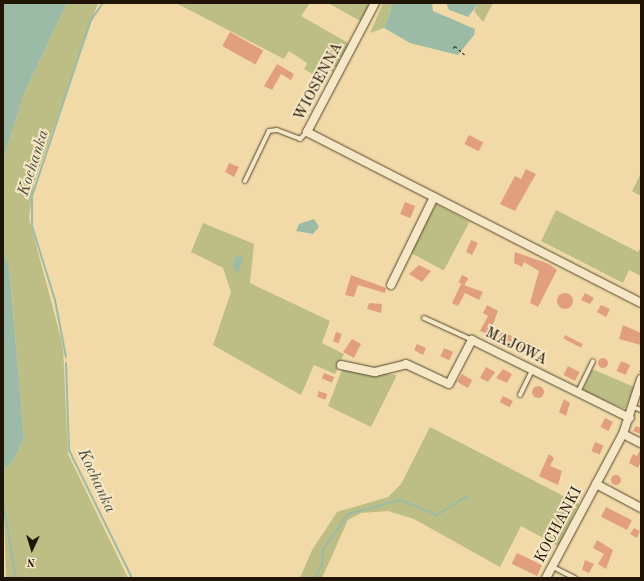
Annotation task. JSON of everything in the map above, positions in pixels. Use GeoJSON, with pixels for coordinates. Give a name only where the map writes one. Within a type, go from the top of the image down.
{"type":"FeatureCollection","features":[{"type":"Feature","properties":{"kind":"street","name":"WIOSENNA"},"geometry":{"type":"LineString","coordinates":[[375,3],[307,132],[641,303]]}},
{"type":"Feature","properties":{"kind":"street"},"geometry":{"type":"LineString","coordinates":[[391,285],[434,197]]}},
{"type":"Feature","properties":{"kind":"street","name":"MAJOWA"},"geometry":{"type":"LineString","coordinates":[[341,365],[375,372],[406,364],[449,384],[472,340],[630,418]]}},
{"type":"Feature","properties":{"kind":"street","name":"KOCHANKI"},"geometry":{"type":"LineString","coordinates":[[546,578],[623,434],[630,418],[637,409],[641,379]]}},
{"type":"Feature","properties":{"kind":"street"},"geometry":{"type":"LineString","coordinates":[[623,434],[641,443]]}},
{"type":"Feature","properties":{"kind":"street","name":"KOCHANKI"},"geometry":{"type":"LineString","coordinates":[[596,484],[641,508]]}},
{"type":"Feature","properties":{"kind":"lane"},"geometry":{"type":"LineString","coordinates":[[245,181],[269,131],[277,130],[300,139],[307,132]]}},
{"type":"Feature","properties":{"kind":"lane"},"geometry":{"type":"LineString","coordinates":[[424,318],[472,340]]}},
{"type":"Feature","properties":{"kind":"lane"},"geometry":{"type":"LineString","coordinates":[[578,393],[593,361]]}},
{"type":"Feature","properties":{"kind":"lane"},"geometry":{"type":"LineString","coordinates":[[520,395],[532,370]]}},
{"type":"Feature","properties":{"kind":"lane"},"geometry":{"type":"LineString","coordinates":[[552,566],[575,578]]}},
{"type":"Feature","properties":{"kind":"path"},"geometry":{"type":"LineString","coordinates":[[453,48],[456,45]]}},
{"type":"Feature","properties":{"kind":"path"},"geometry":{"type":"LineString","coordinates":[[454,46],[465,55]]}},
{"type":"Feature","properties":{"kind":"green space"},"geometry":{"type":"Polygon","coordinates":[[[67,3],[98,3],[34,183],[29,218],[63,346],[68,454],[128,578],[6,578],[3,471],[14,460],[24,438],[9,266],[3,251],[3,160],[24,94],[67,3]]]}},
{"type":"Feature","properties":{"kind":"green space"},"geometry":{"type":"Polygon","coordinates":[[[176,3],[310,3],[301,16],[350,44],[333,72],[324,67],[318,77],[304,69],[307,63],[289,51],[284,59],[176,3]]]}},
{"type":"Feature","properties":{"kind":"green space"},"geometry":{"type":"Polygon","coordinates":[[[328,3],[370,3],[362,22],[328,3]]]}},
{"type":"Feature","properties":{"kind":"green space"},"geometry":{"type":"Polygon","coordinates":[[[383,3],[393,3],[384,28],[370,33],[383,3]]]}},
{"type":"Feature","properties":{"kind":"green space"},"geometry":{"type":"Polygon","coordinates":[[[479,3],[493,3],[483,22],[474,11],[479,3]]]}},
{"type":"Feature","properties":{"kind":"green space"},"geometry":{"type":"Polygon","coordinates":[[[641,173],[641,196],[632,191],[641,173]]]}},
{"type":"Feature","properties":{"kind":"green space"},"geometry":{"type":"Polygon","coordinates":[[[436,204],[470,222],[444,270],[410,253],[436,204]]]}},
{"type":"Feature","properties":{"kind":"green space"},"geometry":{"type":"Polygon","coordinates":[[[556,210],[638,252],[641,247],[641,276],[629,270],[623,283],[541,241],[556,210]]]}},
{"type":"Feature","properties":{"kind":"green space"},"geometry":{"type":"Polygon","coordinates":[[[203,223],[254,244],[250,283],[330,321],[322,343],[344,354],[335,374],[314,365],[301,395],[213,345],[231,292],[223,268],[191,252],[203,223]]]}},
{"type":"Feature","properties":{"kind":"green space"},"geometry":{"type":"Polygon","coordinates":[[[592,369],[634,387],[625,409],[583,391],[592,369]]]}},
{"type":"Feature","properties":{"kind":"green space"},"geometry":{"type":"Polygon","coordinates":[[[342,370],[397,375],[371,427],[328,406],[342,370]]]}},
{"type":"Feature","properties":{"kind":"green space"},"geometry":{"type":"Polygon","coordinates":[[[430,427],[579,504],[558,546],[521,526],[500,567],[414,519],[388,511],[361,513],[348,520],[322,578],[300,578],[312,550],[337,512],[388,497],[401,484],[430,427]]]}},
{"type":"Feature","properties":{"kind":"shaded area","name":"Kochanka"},"geometry":{"type":"Polygon","coordinates":[[[3,3],[67,3],[24,94],[3,160],[3,3]]]}},
{"type":"Feature","properties":{"kind":"shaded area"},"geometry":{"type":"Polygon","coordinates":[[[393,3],[432,3],[433,11],[475,29],[474,35],[458,55],[410,43],[384,28],[393,3]]]}},
{"type":"Feature","properties":{"kind":"shaded area"},"geometry":{"type":"Polygon","coordinates":[[[446,3],[479,3],[468,17],[449,10],[446,3]]]}},
{"type":"Feature","properties":{"kind":"shaded area"},"geometry":{"type":"Polygon","coordinates":[[[314,219],[319,227],[313,234],[296,231],[299,224],[314,219]]]}},
{"type":"Feature","properties":{"kind":"shaded area"},"geometry":{"type":"Polygon","coordinates":[[[3,251],[9,266],[24,438],[14,460],[3,471],[3,251]]]}},
{"type":"Feature","properties":{"kind":"shaded area"},"geometry":{"type":"Polygon","coordinates":[[[237,255],[243,256],[238,274],[232,266],[237,255]]]}},
{"type":"Feature","properties":{"kind":"building"},"geometry":{"type":"Polygon","coordinates":[[[230,32],[263,50],[255,64],[222,46],[230,32]]]}},
{"type":"Feature","properties":{"kind":"building"},"geometry":{"type":"Polygon","coordinates":[[[277,64],[294,74],[291,80],[281,74],[272,90],[264,86],[277,64]]]}},
{"type":"Feature","properties":{"kind":"building"},"geometry":{"type":"Polygon","coordinates":[[[469,135],[483,142],[479,151],[464,144],[469,135]]]}},
{"type":"Feature","properties":{"kind":"building"},"geometry":{"type":"Polygon","coordinates":[[[229,163],[239,167],[234,177],[225,172],[229,163]]]}},
{"type":"Feature","properties":{"kind":"building"},"geometry":{"type":"Polygon","coordinates":[[[526,169],[536,174],[515,211],[500,204],[515,176],[521,179],[526,169]]]}},
{"type":"Feature","properties":{"kind":"building"},"geometry":{"type":"Polygon","coordinates":[[[405,202],[415,206],[410,218],[400,214],[405,202]]]}},
{"type":"Feature","properties":{"kind":"building"},"geometry":{"type":"Polygon","coordinates":[[[471,240],[478,243],[472,255],[466,252],[471,240]]]}},
{"type":"Feature","properties":{"kind":"building"},"geometry":{"type":"Polygon","coordinates":[[[515,252],[549,264],[557,270],[538,307],[530,303],[539,271],[524,262],[522,267],[514,263],[515,252]]]}},
{"type":"Feature","properties":{"kind":"building"},"geometry":{"type":"Polygon","coordinates":[[[419,265],[431,271],[422,282],[409,274],[419,265]]]}},
{"type":"Feature","properties":{"kind":"building"},"geometry":{"type":"Polygon","coordinates":[[[351,275],[386,288],[385,293],[358,285],[354,297],[345,295],[351,275]]]}},
{"type":"Feature","properties":{"kind":"building"},"geometry":{"type":"Polygon","coordinates":[[[462,275],[468,278],[465,285],[458,282],[462,275]]]}},
{"type":"Feature","properties":{"kind":"building"},"geometry":{"type":"Polygon","coordinates":[[[461,284],[483,292],[479,300],[465,293],[458,306],[452,303],[461,284]]]}},
{"type":"Feature","properties":{"kind":"building"},"geometry":{"type":"Polygon","coordinates":[[[565,293],[572,298],[573,301],[568,308],[565,309],[558,304],[557,301],[562,294],[565,293]]]}},
{"type":"Feature","properties":{"kind":"building"},"geometry":{"type":"Polygon","coordinates":[[[585,293],[594,298],[590,304],[581,300],[585,293]]]}},
{"type":"Feature","properties":{"kind":"building"},"geometry":{"type":"Polygon","coordinates":[[[369,303],[382,304],[381,313],[367,309],[369,303]]]}},
{"type":"Feature","properties":{"kind":"building"},"geometry":{"type":"Polygon","coordinates":[[[487,305],[498,311],[489,335],[480,331],[488,316],[483,313],[487,305]]]}},
{"type":"Feature","properties":{"kind":"building"},"geometry":{"type":"Polygon","coordinates":[[[601,305],[610,309],[606,317],[597,312],[601,305]]]}},
{"type":"Feature","properties":{"kind":"building"},"geometry":{"type":"Polygon","coordinates":[[[623,325],[641,333],[641,345],[619,339],[623,325]]]}},
{"type":"Feature","properties":{"kind":"building"},"geometry":{"type":"Polygon","coordinates":[[[336,332],[342,334],[339,343],[333,342],[336,332]]]}},
{"type":"Feature","properties":{"kind":"building"},"geometry":{"type":"Polygon","coordinates":[[[501,332],[531,343],[526,352],[498,339],[501,332]]]}},
{"type":"Feature","properties":{"kind":"building"},"geometry":{"type":"Polygon","coordinates":[[[565,335],[583,344],[581,348],[563,339],[565,335]]]}},
{"type":"Feature","properties":{"kind":"building"},"geometry":{"type":"Polygon","coordinates":[[[352,339],[361,344],[354,358],[343,352],[352,339]]]}},
{"type":"Feature","properties":{"kind":"building"},"geometry":{"type":"Polygon","coordinates":[[[417,344],[426,348],[423,355],[414,350],[417,344]]]}},
{"type":"Feature","properties":{"kind":"building"},"geometry":{"type":"Polygon","coordinates":[[[444,348],[453,352],[449,360],[440,356],[444,348]]]}},
{"type":"Feature","properties":{"kind":"building"},"geometry":{"type":"Polygon","coordinates":[[[601,358],[605,358],[607,359],[607,367],[601,368],[598,365],[598,361],[601,358]]]}},
{"type":"Feature","properties":{"kind":"building"},"geometry":{"type":"Polygon","coordinates":[[[621,361],[630,365],[626,375],[617,371],[621,361]]]}},
{"type":"Feature","properties":{"kind":"building"},"geometry":{"type":"Polygon","coordinates":[[[568,366],[580,372],[575,381],[563,375],[568,366]]]}},
{"type":"Feature","properties":{"kind":"building"},"geometry":{"type":"Polygon","coordinates":[[[486,367],[495,372],[488,382],[480,378],[486,367]]]}},
{"type":"Feature","properties":{"kind":"building"},"geometry":{"type":"Polygon","coordinates":[[[503,369],[512,374],[507,383],[496,378],[503,369]]]}},
{"type":"Feature","properties":{"kind":"building"},"geometry":{"type":"Polygon","coordinates":[[[324,373],[334,377],[332,383],[322,379],[324,373]]]}},
{"type":"Feature","properties":{"kind":"building"},"geometry":{"type":"Polygon","coordinates":[[[462,374],[472,380],[468,388],[457,382],[462,374]]]}},
{"type":"Feature","properties":{"kind":"building"},"geometry":{"type":"Polygon","coordinates":[[[536,386],[540,386],[544,392],[540,398],[536,398],[532,394],[532,390],[536,386]]]}},
{"type":"Feature","properties":{"kind":"building"},"geometry":{"type":"Polygon","coordinates":[[[319,391],[327,394],[325,400],[317,397],[319,391]]]}},
{"type":"Feature","properties":{"kind":"building"},"geometry":{"type":"Polygon","coordinates":[[[503,396],[513,401],[510,407],[500,402],[503,396]]]}},
{"type":"Feature","properties":{"kind":"building"},"geometry":{"type":"Polygon","coordinates":[[[564,399],[570,403],[566,416],[559,412],[564,399]]]}},
{"type":"Feature","properties":{"kind":"building"},"geometry":{"type":"Polygon","coordinates":[[[605,418],[613,422],[608,431],[600,427],[605,418]]]}},
{"type":"Feature","properties":{"kind":"building"},"geometry":{"type":"Polygon","coordinates":[[[636,426],[641,428],[641,434],[633,431],[636,426]]]}},
{"type":"Feature","properties":{"kind":"building"},"geometry":{"type":"Polygon","coordinates":[[[595,442],[603,445],[600,455],[591,451],[595,442]]]}},
{"type":"Feature","properties":{"kind":"building"},"geometry":{"type":"Polygon","coordinates":[[[641,448],[641,461],[638,468],[629,463],[633,454],[637,456],[641,448]]]}},
{"type":"Feature","properties":{"kind":"building"},"geometry":{"type":"Polygon","coordinates":[[[549,454],[554,458],[550,466],[562,471],[558,485],[539,476],[549,454]]]}},
{"type":"Feature","properties":{"kind":"building"},"geometry":{"type":"Polygon","coordinates":[[[614,475],[618,475],[621,480],[618,485],[614,485],[611,482],[611,478],[614,475]]]}},
{"type":"Feature","properties":{"kind":"building"},"geometry":{"type":"Polygon","coordinates":[[[606,507],[632,520],[627,530],[601,517],[606,507]]]}},
{"type":"Feature","properties":{"kind":"building"},"geometry":{"type":"Polygon","coordinates":[[[634,528],[640,531],[637,538],[630,534],[634,528]]]}},
{"type":"Feature","properties":{"kind":"building"},"geometry":{"type":"Polygon","coordinates":[[[597,540],[613,550],[606,569],[598,564],[604,554],[593,548],[597,540]]]}},
{"type":"Feature","properties":{"kind":"building"},"geometry":{"type":"Polygon","coordinates":[[[517,553],[542,565],[537,576],[512,564],[517,553]]]}},
{"type":"Feature","properties":{"kind":"building"},"geometry":{"type":"Polygon","coordinates":[[[585,560],[594,564],[589,573],[582,570],[585,560]]]}},
{"type":"Feature","properties":{"kind":"waterway","name":"Kochanka"},"geometry":{"type":"LineString","coordinates":[[66,357],[55,300],[32,226],[32,196],[91,20],[103,3]]}},
{"type":"Feature","properties":{"kind":"waterway","name":"Kochanka"},"geometry":{"type":"LineString","coordinates":[[66,363],[69,450],[132,578]]}},
{"type":"Feature","properties":{"kind":"waterway"},"geometry":{"type":"LineString","coordinates":[[315,578],[322,565],[323,550],[348,514],[400,500],[437,515],[468,496]]}},
{"type":"Feature","properties":{"kind":"waterway"},"geometry":{"type":"LineString","coordinates":[[3,503],[16,578]]}}]}
